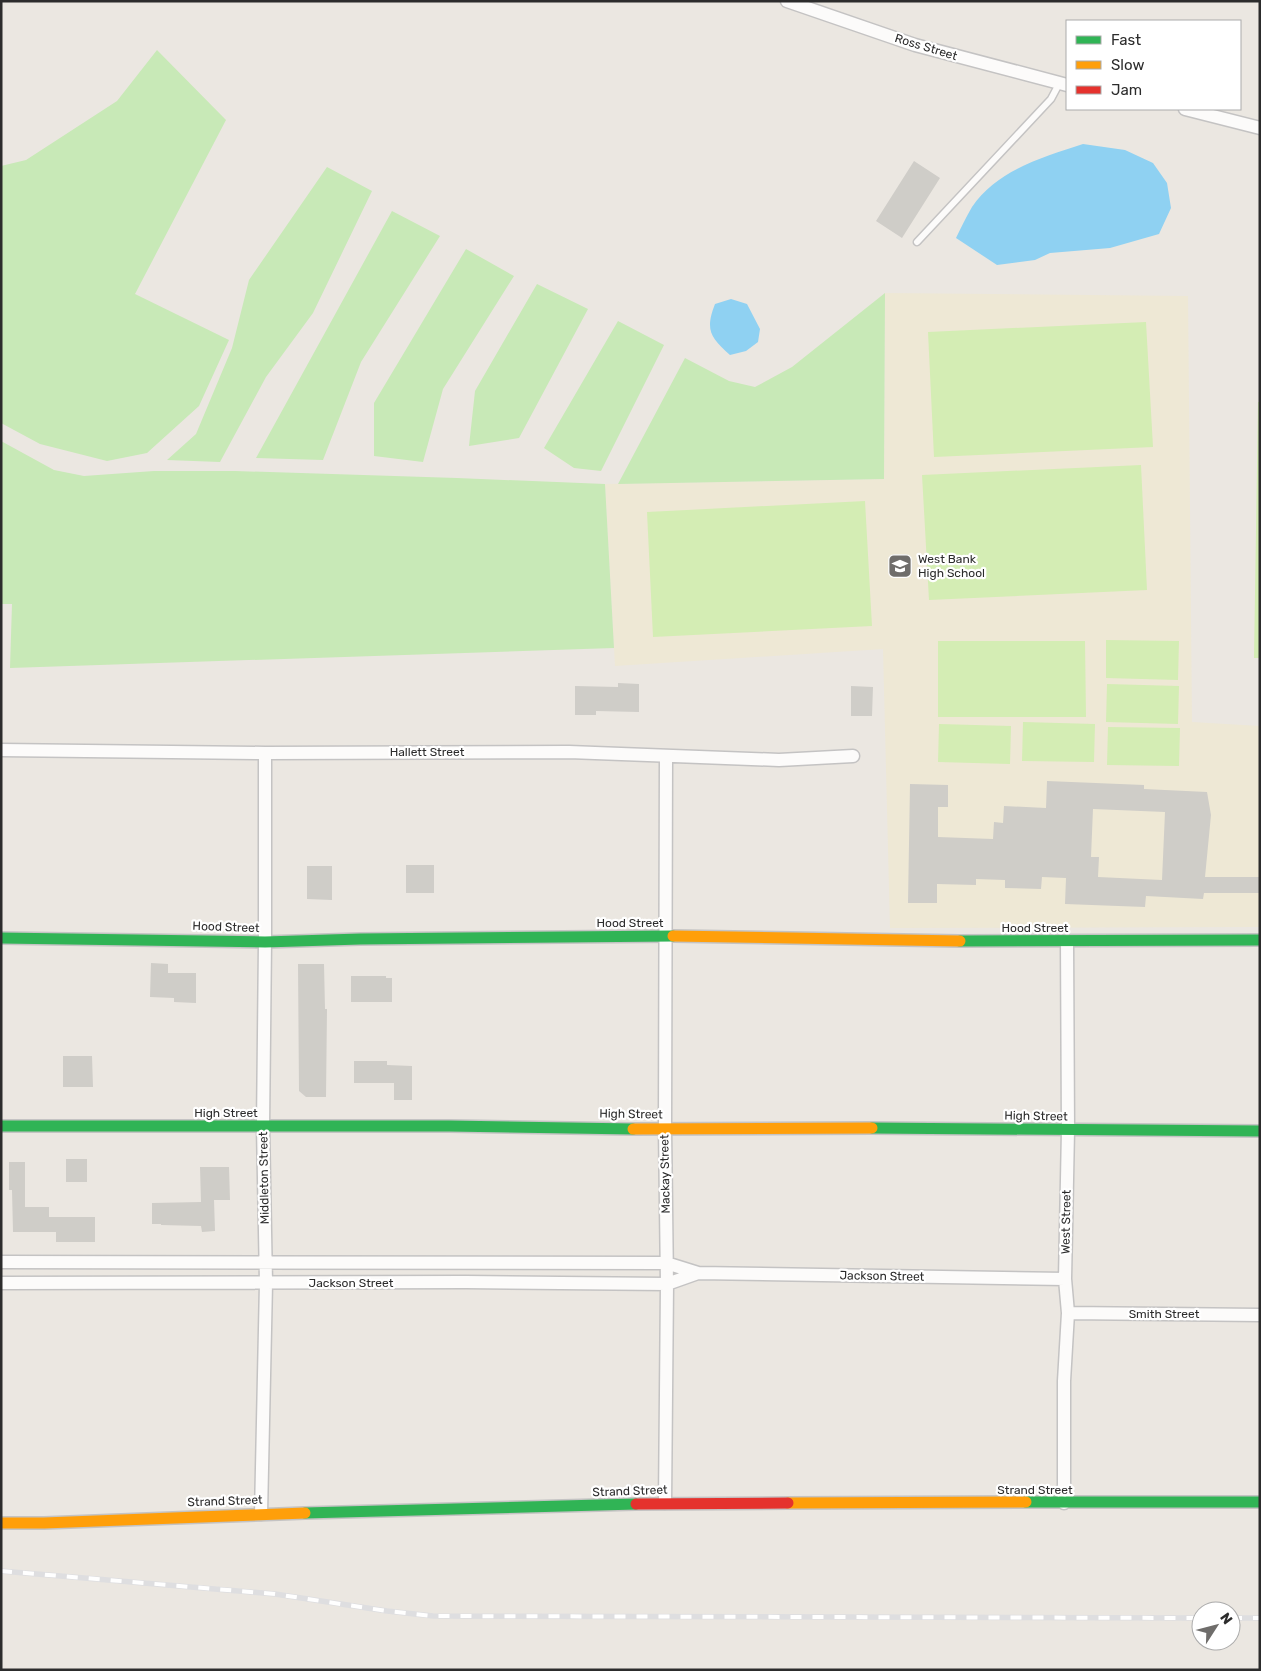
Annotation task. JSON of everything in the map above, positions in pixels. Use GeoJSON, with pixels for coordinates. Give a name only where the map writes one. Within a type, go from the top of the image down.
{"type":"FeatureCollection","features":[{"type":"Feature","properties":{"kind":"street","name":"Ross Street"},"geometry":{"type":"LineString","coordinates":[[787,1],[915,46],[1063,85]]}},
{"type":"Feature","properties":{"kind":"street"},"geometry":{"type":"LineString","coordinates":[[1189,110],[1260,128]]}},
{"type":"Feature","properties":{"kind":"street","name":"Hallett Street"},"geometry":{"type":"LineString","coordinates":[[1,750],[265,753],[569,752],[779,760],[852,756]]}},
{"type":"Feature","properties":{"kind":"street","name":"Middleton Street"},"geometry":{"type":"LineString","coordinates":[[261,1514],[266,1283],[262,1127],[265,942],[265,753]]}},
{"type":"Feature","properties":{"kind":"street","name":"Mackay Street"},"geometry":{"type":"LineString","coordinates":[[665,1502],[667,1284],[665,1128],[666,756]]}},
{"type":"Feature","properties":{"kind":"street","name":"Hood Street"},"geometry":{"type":"LineString","coordinates":[[1,938],[265,942],[360,939],[665,936],[952,941],[1260,940]]}},
{"type":"Feature","properties":{"kind":"street","name":"West Street"},"geometry":{"type":"LineString","coordinates":[[1064,1504],[1064,1381],[1068,1313],[1065,1279],[1068,1130],[1067,941]]}},
{"type":"Feature","properties":{"kind":"street","name":"High Street"},"geometry":{"type":"LineString","coordinates":[[1,1126],[449,1126],[1260,1131]]}},
{"type":"Feature","properties":{"kind":"street","name":"Jackson Street"},"geometry":{"type":"LineString","coordinates":[[1,1262],[666,1263],[698,1274],[1065,1279]]}},
{"type":"Feature","properties":{"kind":"street","name":"Jackson Street"},"geometry":{"type":"LineString","coordinates":[[1,1283],[476,1282],[667,1284],[698,1274]]}},
{"type":"Feature","properties":{"kind":"street","name":"Smith Street"},"geometry":{"type":"LineString","coordinates":[[1068,1313],[1260,1315]]}},
{"type":"Feature","properties":{"kind":"street","name":"Strand Street"},"geometry":{"type":"LineString","coordinates":[[1,1523],[665,1502],[1064,1504],[1260,1502]]}},
{"type":"Feature","properties":{"kind":"lane"},"geometry":{"type":"LineString","coordinates":[[917,242],[1063,85]]}},
{"type":"Feature","properties":{"kind":"shaded area","name":"West Bank High School"},"geometry":{"type":"Polygon","coordinates":[[[885,293],[1188,296],[1192,722],[1260,726],[1260,927],[890,928],[883,649],[615,666],[605,484],[884,479],[885,293]]]}},
{"type":"Feature","properties":{"kind":"green space"},"geometry":{"type":"Polygon","coordinates":[[[157,50],[226,120],[135,294],[229,340],[199,406],[147,453],[107,461],[40,444],[1,423],[1,166],[26,160],[117,101],[157,50]]]}},
{"type":"Feature","properties":{"kind":"green space"},"geometry":{"type":"Polygon","coordinates":[[[327,167],[372,191],[313,313],[266,377],[220,462],[167,460],[196,434],[232,348],[249,280],[327,167]]]}},
{"type":"Feature","properties":{"kind":"green space"},"geometry":{"type":"Polygon","coordinates":[[[392,211],[440,236],[361,362],[323,460],[256,458],[392,211]]]}},
{"type":"Feature","properties":{"kind":"green space"},"geometry":{"type":"Polygon","coordinates":[[[466,249],[514,276],[443,389],[423,462],[374,456],[374,403],[466,249]]]}},
{"type":"Feature","properties":{"kind":"green space"},"geometry":{"type":"Polygon","coordinates":[[[537,284],[588,309],[519,438],[469,446],[475,391],[537,284]]]}},
{"type":"Feature","properties":{"kind":"green space"},"geometry":{"type":"Polygon","coordinates":[[[885,293],[884,479],[618,484],[685,358],[729,381],[755,387],[792,367],[885,293]]]}},
{"type":"Feature","properties":{"kind":"green space"},"geometry":{"type":"Polygon","coordinates":[[[618,321],[664,345],[601,471],[574,468],[544,448],[618,321]]]}},
{"type":"Feature","properties":{"kind":"green space"},"geometry":{"type":"Polygon","coordinates":[[[1146,322],[1153,447],[934,457],[928,332],[1146,322]]]}},
{"type":"Feature","properties":{"kind":"green space"},"geometry":{"type":"Polygon","coordinates":[[[1258,402],[1260,402],[1260,658],[1254,658],[1258,402]]]}},
{"type":"Feature","properties":{"kind":"green space"},"geometry":{"type":"Polygon","coordinates":[[[1,441],[54,470],[84,476],[154,471],[235,471],[605,484],[614,648],[10,668],[12,604],[1,604],[1,441]]]}},
{"type":"Feature","properties":{"kind":"green space"},"geometry":{"type":"Polygon","coordinates":[[[1141,465],[1147,590],[929,600],[922,475],[1141,465]]]}},
{"type":"Feature","properties":{"kind":"green space"},"geometry":{"type":"Polygon","coordinates":[[[865,501],[872,626],[653,637],[647,512],[865,501]]]}},
{"type":"Feature","properties":{"kind":"green space"},"geometry":{"type":"Polygon","coordinates":[[[1106,640],[1179,641],[1178,680],[1106,678],[1106,640]]]}},
{"type":"Feature","properties":{"kind":"green space"},"geometry":{"type":"Polygon","coordinates":[[[938,641],[1085,641],[1086,717],[938,717],[938,641]]]}},
{"type":"Feature","properties":{"kind":"green space"},"geometry":{"type":"Polygon","coordinates":[[[1107,684],[1179,686],[1178,724],[1106,722],[1107,684]]]}},
{"type":"Feature","properties":{"kind":"green space"},"geometry":{"type":"Polygon","coordinates":[[[1023,722],[1095,724],[1094,762],[1022,761],[1023,722]]]}},
{"type":"Feature","properties":{"kind":"green space"},"geometry":{"type":"Polygon","coordinates":[[[939,724],[1011,726],[1010,764],[938,762],[939,724]]]}},
{"type":"Feature","properties":{"kind":"green space"},"geometry":{"type":"Polygon","coordinates":[[[1108,727],[1180,728],[1179,766],[1107,765],[1108,727]]]}},
{"type":"Feature","properties":{"kind":"water"},"geometry":{"type":"Polygon","coordinates":[[[1083,144],[1125,150],[1153,163],[1167,183],[1171,208],[1159,234],[1110,248],[1050,253],[1035,260],[997,265],[956,238],[972,207],[994,183],[1022,166],[1083,144]]]}},
{"type":"Feature","properties":{"kind":"water"},"geometry":{"type":"Polygon","coordinates":[[[731,299],[747,304],[760,329],[758,342],[746,351],[730,355],[714,338],[711,332],[710,320],[715,304],[731,299]]]}},
{"type":"Feature","properties":{"kind":"building"},"geometry":{"type":"Polygon","coordinates":[[[914,161],[940,178],[902,238],[876,221],[914,161]]]}},
{"type":"Feature","properties":{"kind":"building"},"geometry":{"type":"Polygon","coordinates":[[[618,683],[639,684],[639,712],[596,711],[596,715],[575,715],[575,686],[618,687],[618,683]]]}},
{"type":"Feature","properties":{"kind":"building"},"geometry":{"type":"Polygon","coordinates":[[[851,686],[873,687],[872,716],[851,716],[851,686]]]}},
{"type":"Feature","properties":{"kind":"building"},"geometry":{"type":"Polygon","coordinates":[[[1047,781],[1144,785],[1144,789],[1207,792],[1211,815],[1205,877],[1260,877],[1260,893],[1204,893],[1203,899],[1146,896],[1145,907],[1065,904],[1066,878],[1042,877],[1041,889],[1005,888],[1005,880],[976,879],[976,885],[937,884],[937,903],[908,903],[910,784],[948,785],[948,807],[938,807],[938,837],[993,839],[994,822],[1003,823],[1004,806],[1046,808],[1047,781]],[[1093,809],[1091,857],[1099,857],[1098,877],[1162,880],[1165,812],[1093,809]]]}},
{"type":"Feature","properties":{"kind":"building"},"geometry":{"type":"Polygon","coordinates":[[[406,865],[434,865],[434,893],[406,893],[406,865]]]}},
{"type":"Feature","properties":{"kind":"building"},"geometry":{"type":"Polygon","coordinates":[[[307,866],[332,866],[332,900],[307,899],[307,866]]]}},
{"type":"Feature","properties":{"kind":"building"},"geometry":{"type":"Polygon","coordinates":[[[151,963],[168,964],[168,973],[196,973],[196,1003],[174,1002],[174,998],[150,997],[151,963]]]}},
{"type":"Feature","properties":{"kind":"building"},"geometry":{"type":"Polygon","coordinates":[[[298,964],[324,964],[325,1009],[327,1009],[326,1097],[306,1097],[299,1091],[298,964]]]}},
{"type":"Feature","properties":{"kind":"building"},"geometry":{"type":"Polygon","coordinates":[[[351,976],[386,976],[386,978],[392,978],[392,1002],[351,1002],[351,976]]]}},
{"type":"Feature","properties":{"kind":"building"},"geometry":{"type":"Polygon","coordinates":[[[63,1056],[92,1056],[93,1087],[63,1087],[63,1056]]]}},
{"type":"Feature","properties":{"kind":"building"},"geometry":{"type":"Polygon","coordinates":[[[354,1061],[387,1061],[387,1065],[412,1066],[412,1100],[394,1100],[394,1083],[354,1083],[354,1061]]]}},
{"type":"Feature","properties":{"kind":"building"},"geometry":{"type":"Polygon","coordinates":[[[66,1159],[87,1159],[87,1182],[66,1182],[66,1159]]]}},
{"type":"Feature","properties":{"kind":"building"},"geometry":{"type":"Polygon","coordinates":[[[9,1162],[25,1162],[25,1207],[49,1207],[49,1217],[95,1217],[95,1242],[56,1242],[56,1232],[13,1232],[12,1190],[9,1190],[9,1162]]]}},
{"type":"Feature","properties":{"kind":"building"},"geometry":{"type":"Polygon","coordinates":[[[200,1167],[229,1167],[230,1200],[214,1200],[215,1231],[202,1232],[201,1226],[152,1224],[152,1203],[201,1202],[200,1167]]]}},
{"type":"Feature","properties":{"kind":"railway"},"geometry":{"type":"LineString","coordinates":[[1,1571],[275,1594],[433,1616],[1191,1618]]}},
{"type":"Feature","properties":{"kind":"railway"},"geometry":{"type":"LineString","coordinates":[[1241,1618],[1260,1618]]}},
{"type":"Feature","properties":{"kind":"traffic: fast"},"geometry":{"type":"LineString","coordinates":[[1,938],[265,942],[360,939],[673,936]]}},
{"type":"Feature","properties":{"kind":"traffic: fast"},"geometry":{"type":"LineString","coordinates":[[960,941],[1260,940]]}},
{"type":"Feature","properties":{"kind":"traffic: fast"},"geometry":{"type":"LineString","coordinates":[[1,1126],[449,1126],[633,1129]]}},
{"type":"Feature","properties":{"kind":"traffic: fast"},"geometry":{"type":"LineString","coordinates":[[872,1128],[1260,1131]]}},
{"type":"Feature","properties":{"kind":"traffic: fast"},"geometry":{"type":"LineString","coordinates":[[1026,1502],[1260,1502]]}},
{"type":"Feature","properties":{"kind":"traffic: fast"},"geometry":{"type":"LineString","coordinates":[[305,1513],[636,1504]]}},
{"type":"Feature","properties":{"kind":"traffic: slow"},"geometry":{"type":"LineString","coordinates":[[673,936],[960,941]]}},
{"type":"Feature","properties":{"kind":"traffic: slow"},"geometry":{"type":"LineString","coordinates":[[633,1129],[872,1128]]}},
{"type":"Feature","properties":{"kind":"traffic: slow"},"geometry":{"type":"LineString","coordinates":[[788,1503],[1026,1502]]}},
{"type":"Feature","properties":{"kind":"traffic: slow"},"geometry":{"type":"LineString","coordinates":[[1,1523],[305,1513]]}},
{"type":"Feature","properties":{"kind":"traffic: jam"},"geometry":{"type":"LineString","coordinates":[[636,1504],[788,1503]]}},
{"type":"Feature","properties":{"kind":"place","name":"West Bank High School"},"geometry":{"type":"Point","coordinates":[900,566]}}]}
